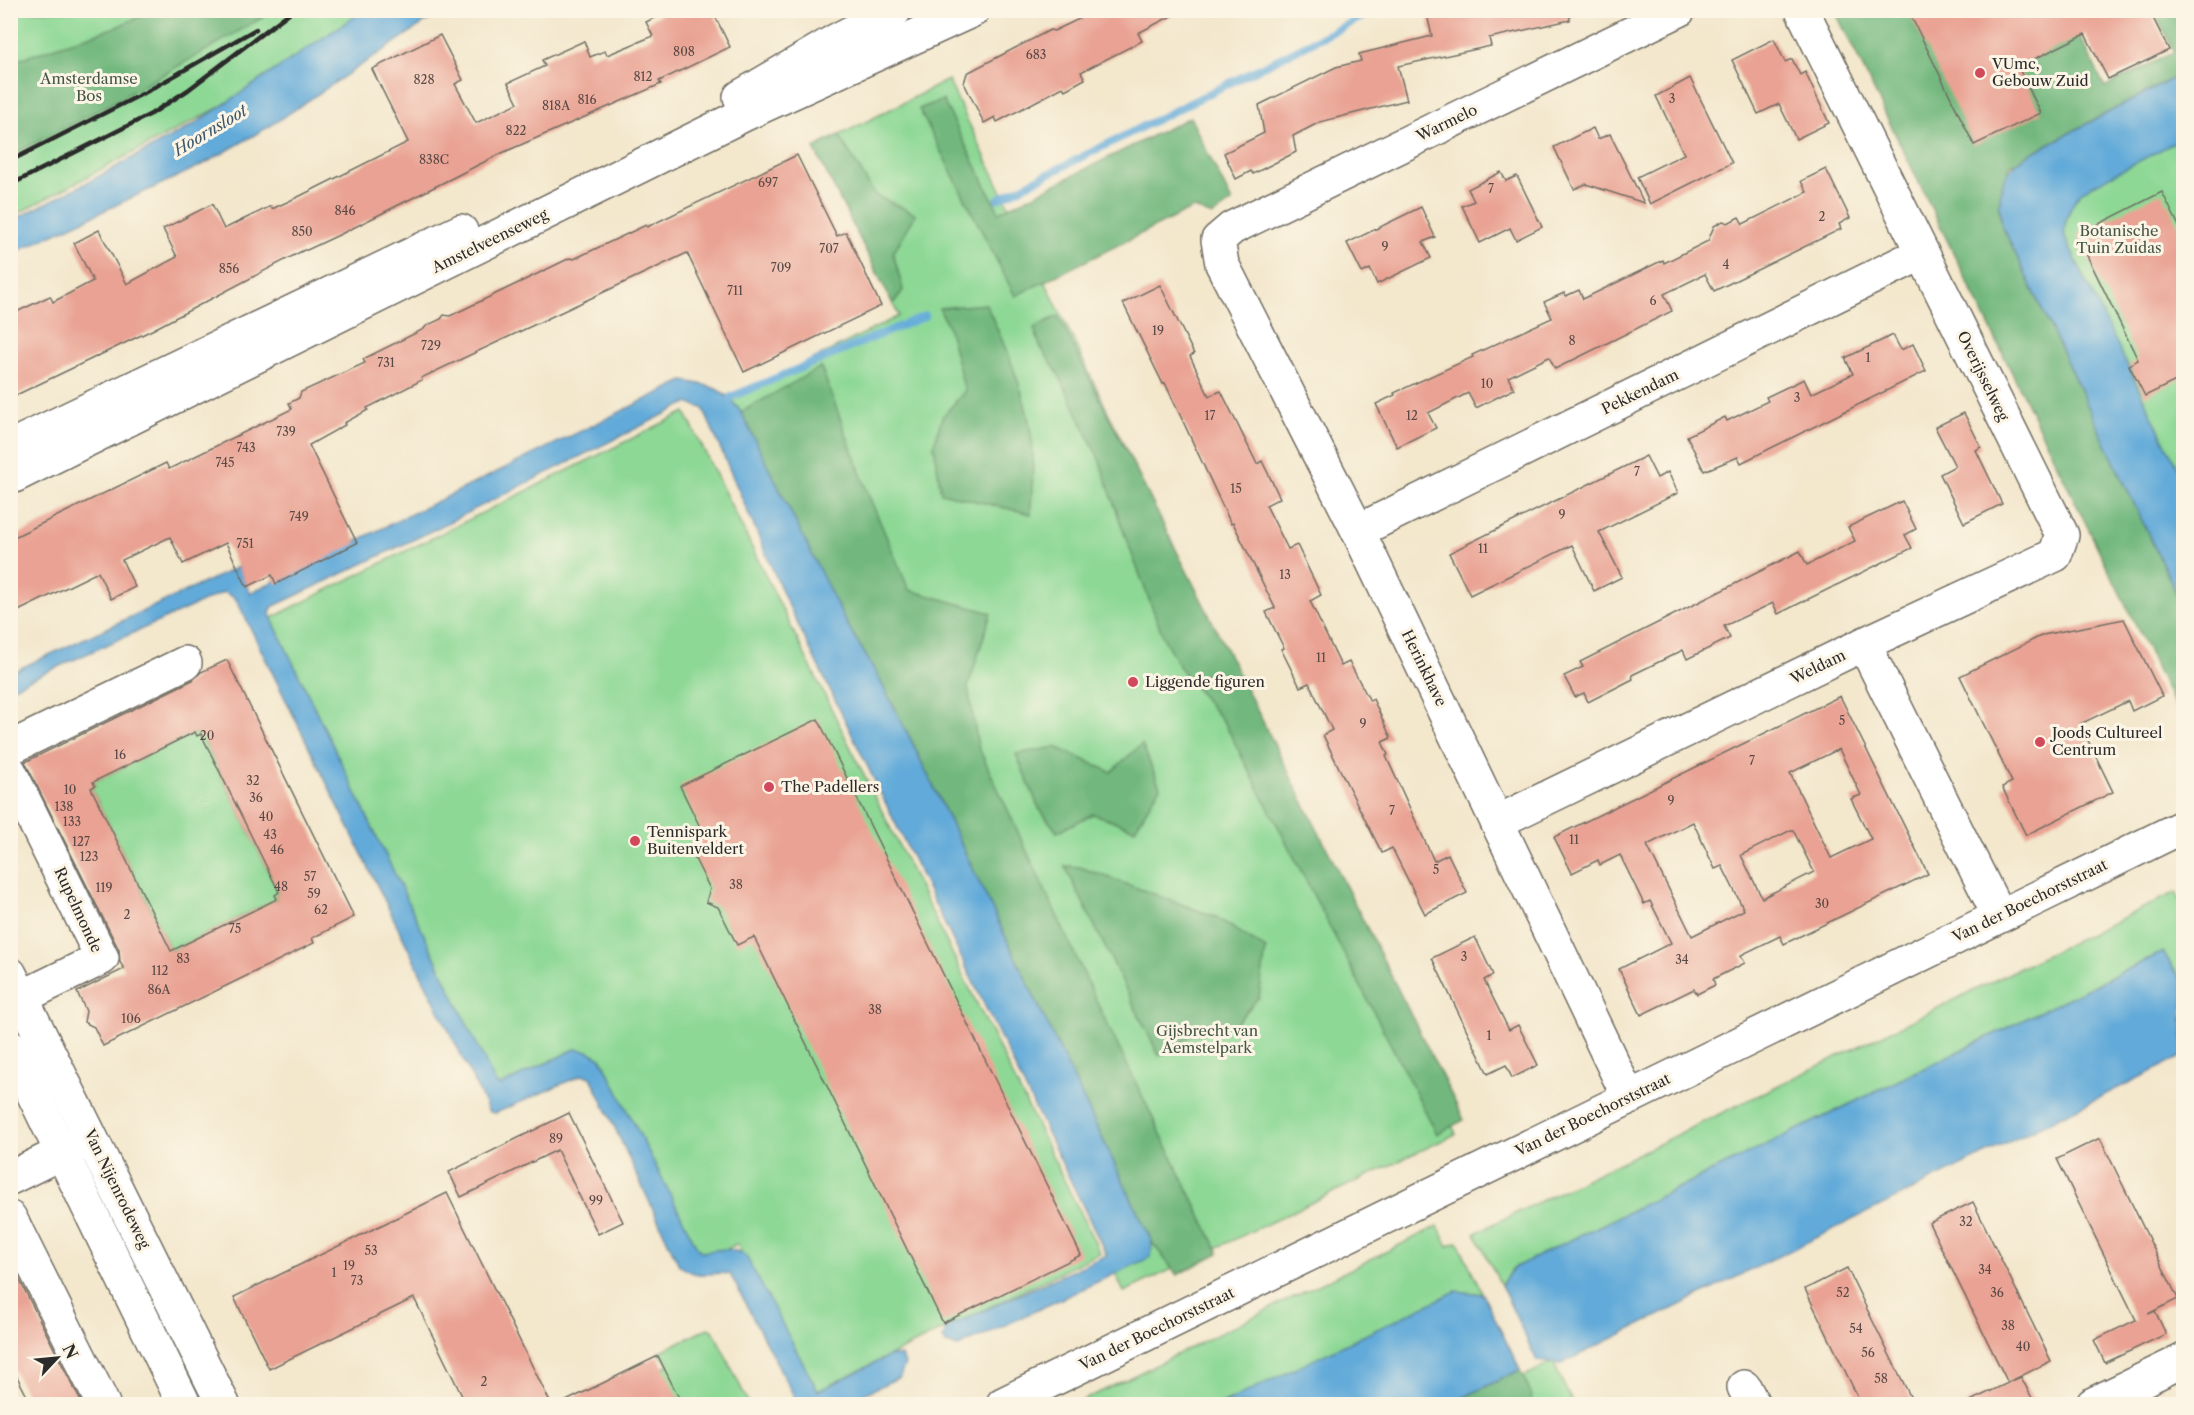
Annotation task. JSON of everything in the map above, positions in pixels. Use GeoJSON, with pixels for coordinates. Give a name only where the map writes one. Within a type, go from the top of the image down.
{"type":"FeatureCollection","features":[{"type":"Feature","properties":{"kind":"street","name":"Amstelveenseweg"},"geometry":{"type":"LineString","coordinates":[[10,447],[740,97],[835,41],[896,10]]}},
{"type":"Feature","properties":{"kind":"street","name":"Amstelveenseweg"},"geometry":{"type":"LineString","coordinates":[[10,478],[745,114],[973,10]]}},
{"type":"Feature","properties":{"kind":"street","name":"Warmelo"},"geometry":{"type":"LineString","coordinates":[[1218,240],[1232,228],[1678,10]]}},
{"type":"Feature","properties":{"kind":"street","name":"Overijsselweg"},"geometry":{"type":"LineString","coordinates":[[1802,10],[2062,535],[2055,555],[1864,644]]}},
{"type":"Feature","properties":{"kind":"street","name":"Herinkhave"},"geometry":{"type":"LineString","coordinates":[[1218,240],[1222,264],[1358,531],[1629,1098]]}},
{"type":"Feature","properties":{"kind":"street","name":"Pekkendam"},"geometry":{"type":"LineString","coordinates":[[1358,531],[1922,254]]}},
{"type":"Feature","properties":{"kind":"street","name":"Weldam"},"geometry":{"type":"LineString","coordinates":[[1497,822],[1864,644],[1999,916]]}},
{"type":"Feature","properties":{"kind":"street"},"geometry":{"type":"LineString","coordinates":[[10,748],[185,663]]}},
{"type":"Feature","properties":{"kind":"street","name":"Rupelmonde"},"geometry":{"type":"LineString","coordinates":[[10,772],[106,964],[14,992]]}},
{"type":"Feature","properties":{"kind":"street","name":"Van der Boechorststraat"},"geometry":{"type":"LineString","coordinates":[[1003,1404],[2184,826]]}},
{"type":"Feature","properties":{"kind":"street","name":"Van Nijenrodeweg"},"geometry":{"type":"LineString","coordinates":[[14,992],[92,1138],[223,1404]]}},
{"type":"Feature","properties":{"kind":"street"},"geometry":{"type":"LineString","coordinates":[[10,1046],[184,1404]]}},
{"type":"Feature","properties":{"kind":"street"},"geometry":{"type":"LineString","coordinates":[[10,1178],[92,1138]]}},
{"type":"Feature","properties":{"kind":"street"},"geometry":{"type":"LineString","coordinates":[[10,1218],[103,1404]]}},
{"type":"Feature","properties":{"kind":"street"},"geometry":{"type":"LineString","coordinates":[[2093,1404],[2184,1360]]}},
{"type":"Feature","properties":{"kind":"green space","name":"Amsterdamse Bos"},"geometry":{"type":"Polygon","coordinates":[[[11,11],[365,11],[256,88],[11,217],[11,11]]]}},
{"type":"Feature","properties":{"kind":"green space"},"geometry":{"type":"Polygon","coordinates":[[[153,11],[273,11],[144,86],[11,155],[11,62],[116,27],[153,11]]]}},
{"type":"Feature","properties":{"kind":"green space"},"geometry":{"type":"Polygon","coordinates":[[[1835,11],[1909,11],[2014,62],[2077,30],[2105,87],[2174,52],[2154,11],[2183,11],[2183,73],[2010,166],[1999,208],[2002,225],[2183,607],[2183,722],[1835,11]]]}},
{"type":"Feature","properties":{"kind":"green space","name":"Gijsbrecht van Aemstelpark"},"geometry":{"type":"Polygon","coordinates":[[[948,80],[1456,1134],[1124,1292],[706,413],[899,316],[814,148],[948,80]]]}},
{"type":"Feature","properties":{"kind":"green space"},"geometry":{"type":"Polygon","coordinates":[[[943,100],[999,212],[1190,117],[1232,202],[1212,216],[1193,208],[1015,296],[919,109],[943,100]]]}},
{"type":"Feature","properties":{"kind":"green space"},"geometry":{"type":"Polygon","coordinates":[[[839,135],[875,195],[916,214],[893,253],[903,290],[893,304],[814,148],[839,135]]]}},
{"type":"Feature","properties":{"kind":"green space","name":"Botanische Tuin Zuidas"},"geometry":{"type":"Polygon","coordinates":[[[2183,136],[2183,520],[2033,211],[2183,136]]]}},
{"type":"Feature","properties":{"kind":"green space"},"geometry":{"type":"Polygon","coordinates":[[[986,304],[1014,370],[1029,422],[1033,458],[1031,514],[941,493],[934,445],[942,417],[965,391],[948,326],[939,308],[986,304]]]}},
{"type":"Feature","properties":{"kind":"green space"},"geometry":{"type":"Polygon","coordinates":[[[1058,316],[1464,1120],[1437,1134],[1225,724],[1182,671],[1164,639],[1099,459],[1059,375],[1040,346],[1034,328],[1058,316]]]}},
{"type":"Feature","properties":{"kind":"green space"},"geometry":{"type":"Polygon","coordinates":[[[821,367],[869,496],[909,590],[991,613],[968,687],[978,746],[1110,1030],[1219,1253],[1177,1275],[1152,1242],[910,738],[875,671],[845,621],[740,422],[741,412],[821,367]]]}},
{"type":"Feature","properties":{"kind":"green space","name":"Tennispark Buitenveldert"},"geometry":{"type":"Polygon","coordinates":[[[685,412],[1100,1253],[818,1391],[808,1388],[737,1244],[701,1262],[603,1061],[506,1108],[265,621],[685,412]]]}},
{"type":"Feature","properties":{"kind":"green space"},"geometry":{"type":"Polygon","coordinates":[[[195,732],[197,736],[201,734],[279,892],[275,895],[277,899],[171,951],[91,788],[95,786],[93,782],[195,732]]]}},
{"type":"Feature","properties":{"kind":"green space"},"geometry":{"type":"Polygon","coordinates":[[[1142,744],[1160,787],[1135,829],[1093,814],[1057,832],[1039,808],[1016,754],[1056,747],[1111,772],[1142,744]]]}},
{"type":"Feature","properties":{"kind":"green space"},"geometry":{"type":"Polygon","coordinates":[[[1065,866],[1080,867],[1216,917],[1266,949],[1259,997],[1236,1023],[1190,1036],[1159,1056],[1065,866]]]}},
{"type":"Feature","properties":{"kind":"green space"},"geometry":{"type":"Polygon","coordinates":[[[2176,892],[2183,907],[2183,982],[2163,952],[1513,1268],[1501,1285],[1475,1233],[2176,892]]]}},
{"type":"Feature","properties":{"kind":"green space"},"geometry":{"type":"Polygon","coordinates":[[[1438,1226],[1448,1246],[1458,1242],[1483,1294],[1471,1293],[1514,1381],[1553,1362],[1573,1404],[1076,1404],[1438,1226]]]}},
{"type":"Feature","properties":{"kind":"green space"},"geometry":{"type":"Polygon","coordinates":[[[708,1328],[713,1330],[749,1404],[671,1404],[654,1372],[669,1365],[659,1352],[708,1328]]]}},
{"type":"Feature","properties":{"kind":"green space"},"geometry":{"type":"Polygon","coordinates":[[[1520,1370],[1532,1396],[1530,1404],[1450,1404],[1520,1370]]]}},
{"type":"Feature","properties":{"kind":"water","name":"Hoornsloot"},"geometry":{"type":"Polygon","coordinates":[[[363,11],[442,11],[270,126],[202,165],[11,254],[11,221],[193,125],[363,11]]]}},
{"type":"Feature","properties":{"kind":"water"},"geometry":{"type":"Polygon","coordinates":[[[2183,73],[2183,138],[2082,191],[2069,213],[2064,232],[2183,479],[2183,607],[2002,225],[2000,195],[2010,170],[2026,156],[2183,73]]]}},
{"type":"Feature","properties":{"kind":"water"},"geometry":{"type":"Polygon","coordinates":[[[683,381],[716,389],[729,398],[741,412],[845,621],[875,671],[910,738],[1152,1242],[1151,1257],[958,1347],[946,1344],[943,1338],[947,1327],[1107,1255],[785,598],[703,408],[687,403],[417,538],[272,607],[270,615],[495,1082],[499,1086],[575,1049],[588,1051],[601,1058],[698,1249],[703,1252],[730,1250],[746,1256],[818,1391],[889,1356],[901,1356],[905,1364],[900,1377],[843,1404],[798,1404],[730,1274],[693,1273],[679,1265],[591,1077],[582,1075],[496,1113],[489,1112],[236,599],[224,592],[11,688],[10,673],[238,567],[250,593],[683,381]]]}},
{"type":"Feature","properties":{"kind":"water"},"geometry":{"type":"Polygon","coordinates":[[[2163,952],[2183,982],[2183,1056],[1561,1364],[1537,1361],[1501,1285],[1513,1268],[2163,952]]]}},
{"type":"Feature","properties":{"kind":"water"},"geometry":{"type":"Polygon","coordinates":[[[1456,1291],[1483,1294],[1520,1370],[1450,1404],[1222,1404],[1456,1291]]]}},
{"type":"Feature","properties":{"kind":"building"},"geometry":{"type":"Polygon","coordinates":[[[669,10],[712,10],[730,47],[659,81],[661,84],[502,153],[341,234],[304,250],[152,330],[10,398],[10,315],[50,296],[53,302],[93,281],[74,243],[99,230],[127,284],[177,257],[163,229],[212,204],[224,229],[271,206],[272,209],[300,196],[408,142],[372,69],[440,35],[463,80],[455,84],[476,123],[518,103],[508,83],[545,66],[542,60],[584,41],[590,57],[605,51],[607,55],[653,36],[646,22],[669,10]]]}},
{"type":"Feature","properties":{"kind":"building"},"geometry":{"type":"Polygon","coordinates":[[[1081,10],[1183,10],[1138,33],[1142,41],[1081,72],[1085,79],[1065,90],[1063,87],[997,122],[995,117],[984,123],[964,83],[967,73],[1050,30],[1054,31],[1079,19],[1081,10]]]}},
{"type":"Feature","properties":{"kind":"building"},"geometry":{"type":"Polygon","coordinates":[[[1426,10],[1569,10],[1570,20],[1489,38],[1491,46],[1398,66],[1407,100],[1320,122],[1293,136],[1296,152],[1253,174],[1251,171],[1236,179],[1224,153],[1264,133],[1259,105],[1336,67],[1361,61],[1359,54],[1432,36],[1426,10]]]}},
{"type":"Feature","properties":{"kind":"building","name":"VUmc, Gebouw Zuid"},"geometry":{"type":"Polygon","coordinates":[[[1908,10],[2149,10],[2169,50],[2108,79],[2085,34],[2018,67],[2041,113],[1974,145],[1908,10]]]}},
{"type":"Feature","properties":{"kind":"building"},"geometry":{"type":"Polygon","coordinates":[[[1774,39],[1785,62],[1792,59],[1800,75],[1805,72],[1829,123],[1796,139],[1779,104],[1758,114],[1732,60],[1774,39]]]}},
{"type":"Feature","properties":{"kind":"building"},"geometry":{"type":"Polygon","coordinates":[[[1690,78],[1732,163],[1650,204],[1637,177],[1684,154],[1656,96],[1690,78]]]}},
{"type":"Feature","properties":{"kind":"building"},"geometry":{"type":"Polygon","coordinates":[[[1593,128],[1598,139],[1610,134],[1644,203],[1586,184],[1574,189],[1554,147],[1593,128]]]}},
{"type":"Feature","properties":{"kind":"building"},"geometry":{"type":"Polygon","coordinates":[[[797,155],[837,236],[846,232],[881,306],[744,372],[687,253],[421,378],[422,380],[367,408],[368,410],[344,423],[345,425],[309,445],[357,543],[276,584],[272,575],[247,587],[226,543],[183,564],[170,537],[122,560],[135,587],[111,599],[98,572],[10,615],[10,539],[166,463],[169,469],[292,409],[289,403],[299,398],[301,392],[365,363],[363,359],[424,329],[444,315],[450,316],[570,258],[574,259],[646,225],[647,227],[797,155]]]}},
{"type":"Feature","properties":{"kind":"building"},"geometry":{"type":"Polygon","coordinates":[[[1826,169],[1850,218],[1839,224],[1841,229],[1714,291],[1705,274],[1664,294],[1672,311],[1555,369],[1549,357],[1508,377],[1514,389],[1476,408],[1468,393],[1428,413],[1436,428],[1397,447],[1376,404],[1395,395],[1394,393],[1552,318],[1544,302],[1564,293],[1566,296],[1579,290],[1583,299],[1663,260],[1664,263],[1708,241],[1714,226],[1723,221],[1728,223],[1739,217],[1743,224],[1807,192],[1801,181],[1826,169]]]}},
{"type":"Feature","properties":{"kind":"building"},"geometry":{"type":"Polygon","coordinates":[[[1501,172],[1506,181],[1517,176],[1542,227],[1516,240],[1510,228],[1480,243],[1462,206],[1474,201],[1468,189],[1501,172]]]}},
{"type":"Feature","properties":{"kind":"building"},"geometry":{"type":"Polygon","coordinates":[[[2162,192],[2184,236],[2184,377],[2145,396],[2129,365],[2138,360],[2077,235],[2162,192]]]}},
{"type":"Feature","properties":{"kind":"building"},"geometry":{"type":"Polygon","coordinates":[[[1421,207],[1435,237],[1423,242],[1431,258],[1377,284],[1370,269],[1362,273],[1347,243],[1421,207]]]}},
{"type":"Feature","properties":{"kind":"building"},"geometry":{"type":"Polygon","coordinates":[[[1160,285],[1194,354],[1190,356],[1209,396],[1221,391],[1257,464],[1262,461],[1280,498],[1266,505],[1288,549],[1297,545],[1321,595],[1310,601],[1341,666],[1349,662],[1370,701],[1373,699],[1391,738],[1382,742],[1388,755],[1386,756],[1434,861],[1448,854],[1467,893],[1425,914],[1392,848],[1382,853],[1343,776],[1323,735],[1332,730],[1309,683],[1300,687],[1281,649],[1284,648],[1266,612],[1275,608],[1233,523],[1231,524],[1165,383],[1163,384],[1123,303],[1160,285]]]}},
{"type":"Feature","properties":{"kind":"building"},"geometry":{"type":"Polygon","coordinates":[[[1893,335],[1901,350],[1913,344],[1926,371],[1741,463],[1738,457],[1704,471],[1687,436],[1725,417],[1727,421],[1768,401],[1766,397],[1804,379],[1811,394],[1853,374],[1845,358],[1893,335]]]}},
{"type":"Feature","properties":{"kind":"building"},"geometry":{"type":"Polygon","coordinates":[[[1964,413],[1981,447],[1976,450],[2002,504],[1964,523],[1940,474],[1955,466],[1935,427],[1964,413]]]}},
{"type":"Feature","properties":{"kind":"building"},"geometry":{"type":"Polygon","coordinates":[[[1646,456],[1657,478],[1668,472],[1678,493],[1599,532],[1622,577],[1594,591],[1572,545],[1470,595],[1449,553],[1646,456]]]}},
{"type":"Feature","properties":{"kind":"building"},"geometry":{"type":"Polygon","coordinates":[[[1902,501],[1916,529],[1905,535],[1912,548],[1778,614],[1773,603],[1724,626],[1730,638],[1687,659],[1683,650],[1632,675],[1633,679],[1588,702],[1584,693],[1575,697],[1564,676],[1583,667],[1580,662],[1800,551],[1807,565],[1855,541],[1848,527],[1902,501]]]}},
{"type":"Feature","properties":{"kind":"building","name":"Joods Cultureel Centrum"},"geometry":{"type":"Polygon","coordinates":[[[2124,619],[2162,696],[2132,711],[2128,701],[2080,724],[2113,792],[2026,835],[2002,787],[2012,782],[1960,676],[2043,635],[2124,619]]]}},
{"type":"Feature","properties":{"kind":"building"},"geometry":{"type":"Polygon","coordinates":[[[227,660],[354,917],[312,938],[314,943],[103,1046],[94,1027],[84,1022],[86,1011],[77,992],[124,969],[120,962],[119,950],[25,762],[193,680],[201,672],[227,660]],[[195,732],[93,782],[95,786],[91,788],[171,951],[277,899],[275,895],[279,892],[201,734],[197,736],[195,732]]]}},
{"type":"Feature","properties":{"kind":"building"},"geometry":{"type":"Polygon","coordinates":[[[1840,696],[1928,874],[1784,944],[1780,936],[1741,955],[1745,963],[1713,979],[1715,985],[1697,994],[1694,989],[1641,1015],[1619,969],[1671,943],[1650,901],[1644,904],[1620,855],[1600,865],[1598,860],[1572,873],[1554,837],[1840,696]],[[1839,749],[1790,773],[1831,858],[1871,839],[1851,799],[1861,795],[1839,749]],[[1693,822],[1647,845],[1692,936],[1744,910],[1722,866],[1715,869],[1693,822]],[[1793,830],[1741,855],[1762,898],[1814,872],[1793,830]]]}},
{"type":"Feature","properties":{"kind":"building"},"geometry":{"type":"Polygon","coordinates":[[[818,719],[1081,1255],[943,1323],[754,937],[737,945],[718,907],[706,902],[710,889],[690,849],[699,825],[680,786],[818,719]]]}},
{"type":"Feature","properties":{"kind":"building"},"geometry":{"type":"Polygon","coordinates":[[[1475,937],[1493,975],[1484,980],[1509,1030],[1518,1025],[1538,1065],[1512,1078],[1506,1065],[1488,1074],[1432,958],[1475,937]]]}},
{"type":"Feature","properties":{"kind":"building"},"geometry":{"type":"Polygon","coordinates":[[[569,1113],[623,1222],[598,1234],[557,1150],[461,1197],[449,1172],[569,1113]]]}},
{"type":"Feature","properties":{"kind":"building"},"geometry":{"type":"Polygon","coordinates":[[[2100,1138],[2178,1299],[2148,1314],[2155,1311],[2166,1334],[2105,1363],[2094,1340],[2136,1320],[2057,1159],[2100,1138]]]}},
{"type":"Feature","properties":{"kind":"building"},"geometry":{"type":"Polygon","coordinates":[[[447,1193],[551,1404],[466,1404],[414,1298],[269,1369],[234,1297],[447,1193]]]}},
{"type":"Feature","properties":{"kind":"building"},"geometry":{"type":"Polygon","coordinates":[[[1973,1202],[2051,1361],[2009,1382],[2021,1377],[2035,1404],[1964,1404],[2008,1383],[1929,1223],[1973,1202]]]}},
{"type":"Feature","properties":{"kind":"building"},"geometry":{"type":"Polygon","coordinates":[[[10,1261],[82,1404],[31,1404],[10,1363],[10,1261]]]}},
{"type":"Feature","properties":{"kind":"building"},"geometry":{"type":"Polygon","coordinates":[[[1847,1268],[1914,1404],[1861,1404],[1805,1289],[1847,1268]]]}},
{"type":"Feature","properties":{"kind":"building"},"geometry":{"type":"Polygon","coordinates":[[[658,1356],[682,1404],[560,1404],[658,1356]]]}},
{"type":"Feature","properties":{"kind":"waterway"},"geometry":{"type":"LineString","coordinates":[[998,199],[1376,10]]}},
{"type":"Feature","properties":{"kind":"waterway"},"geometry":{"type":"LineString","coordinates":[[731,397],[925,316]]}},
{"type":"Feature","properties":{"kind":"railway"},"geometry":{"type":"LineString","coordinates":[[10,185],[151,114],[188,90],[293,10]]}},
{"type":"Feature","properties":{"kind":"railway"},"geometry":{"type":"LineString","coordinates":[[10,161],[146,92],[256,29]]}},
{"type":"Feature","properties":{"kind":"place","name":"VUmc, Gebouw Zuid"},"geometry":{"type":"Point","coordinates":[1980,73]}},
{"type":"Feature","properties":{"kind":"place","name":"Liggende figuren"},"geometry":{"type":"Point","coordinates":[1133,682]}},
{"type":"Feature","properties":{"kind":"place","name":"Joods Cultureel Centrum"},"geometry":{"type":"Point","coordinates":[2040,742]}},
{"type":"Feature","properties":{"kind":"place","name":"The Padellers"},"geometry":{"type":"Point","coordinates":[769,787]}},
{"type":"Feature","properties":{"kind":"place","name":"Tennispark Buitenveldert"},"geometry":{"type":"Point","coordinates":[635,841]}}]}
